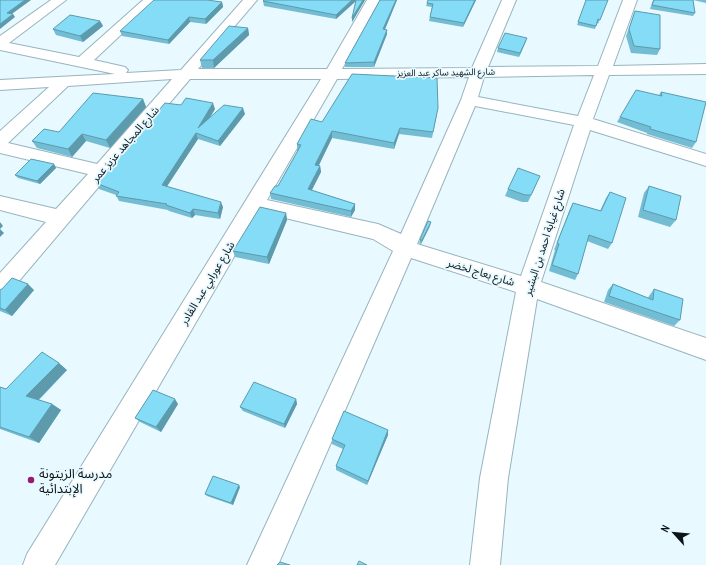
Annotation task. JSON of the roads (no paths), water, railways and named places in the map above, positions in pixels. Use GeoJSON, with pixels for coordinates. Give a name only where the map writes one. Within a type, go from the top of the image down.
{"type":"FeatureCollection","features":[{"type":"Feature","properties":{"kind":"street"},"geometry":{"type":"LineString","coordinates":[[0,44],[59,0]]}},
{"type":"Feature","properties":{"kind":"street"},"geometry":{"type":"LineString","coordinates":[[83,62],[151,0]]}},
{"type":"Feature","properties":{"kind":"street","name":"شارع المجاهد عزيز عمر"},"geometry":{"type":"LineString","coordinates":[[0,288],[250,0]]}},
{"type":"Feature","properties":{"kind":"street","name":"شارع عورابي عبد القادر"},"geometry":{"type":"LineString","coordinates":[[38,565],[332,74],[374,0]]}},
{"type":"Feature","properties":{"kind":"street"},"geometry":{"type":"LineString","coordinates":[[262,565],[405,248],[469,100],[478,72],[509,0]]}},
{"type":"Feature","properties":{"kind":"street","name":"شارع غيابة احمد بن البشير"},"geometry":{"type":"LineString","coordinates":[[485,565],[494,478],[528,286],[584,122],[630,0]]}},
{"type":"Feature","properties":{"kind":"street"},"geometry":{"type":"LineString","coordinates":[[0,44],[151,76],[160,87],[163,93],[163,100]]}},
{"type":"Feature","properties":{"kind":"street","name":"شارع الشهيد ساكر عبد العزيز"},"geometry":{"type":"LineString","coordinates":[[151,76],[186,74],[332,74],[706,69]]}},
{"type":"Feature","properties":{"kind":"street"},"geometry":{"type":"LineString","coordinates":[[0,84],[151,76]]}},
{"type":"Feature","properties":{"kind":"street"},"geometry":{"type":"LineString","coordinates":[[0,141],[64,81]]}},
{"type":"Feature","properties":{"kind":"street"},"geometry":{"type":"LineString","coordinates":[[469,100],[584,122],[706,160]]}},
{"type":"Feature","properties":{"kind":"street"},"geometry":{"type":"LineString","coordinates":[[0,147],[102,171]]}},
{"type":"Feature","properties":{"kind":"street"},"geometry":{"type":"LineString","coordinates":[[0,203],[60,218]]}},
{"type":"Feature","properties":{"kind":"street","name":"شارع بعاج لخضر"},"geometry":{"type":"LineString","coordinates":[[254,204],[378,232],[391,238],[405,248],[528,286],[706,349]]}},
{"type":"Feature","properties":{"kind":"place","name":"مدرسة الزيتونة الإبتدائية"},"geometry":{"type":"Point","coordinates":[31,480]}}]}
